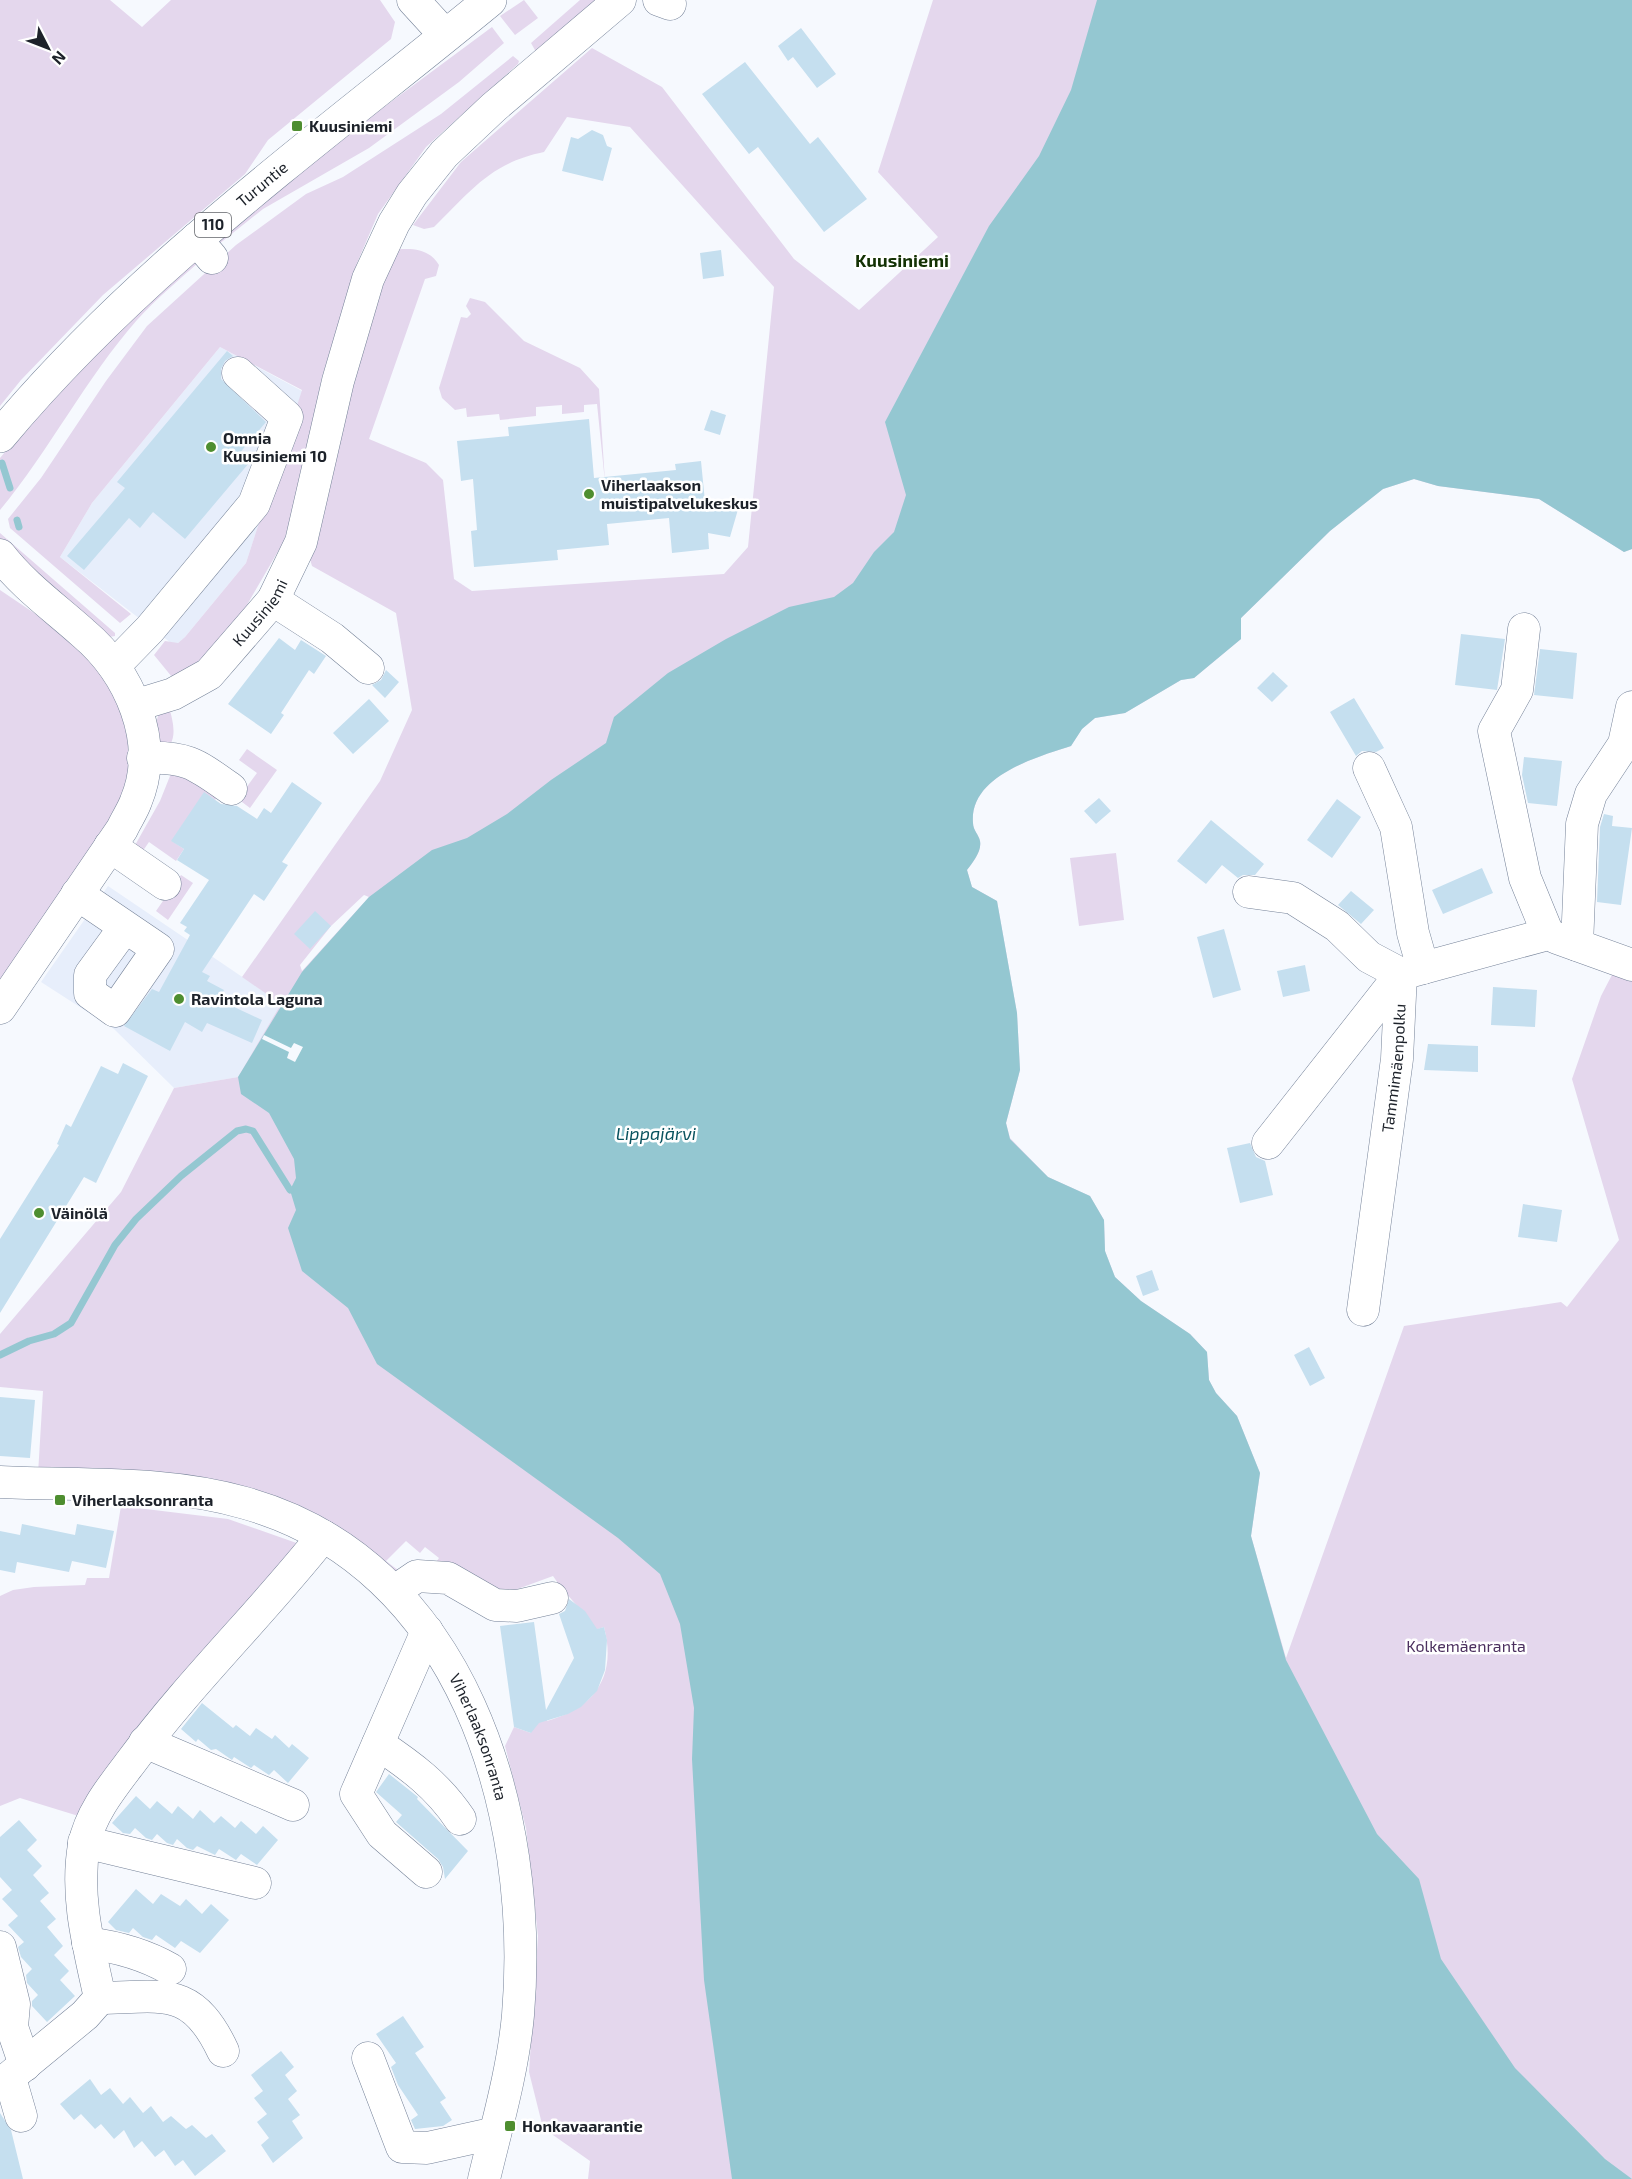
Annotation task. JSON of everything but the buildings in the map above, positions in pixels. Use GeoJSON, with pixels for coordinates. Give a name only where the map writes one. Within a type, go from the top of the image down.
{"type":"FeatureCollection","features":[{"type":"Feature","properties":{"kind":"main road","name":"Turuntie"},"geometry":{"type":"LineString","coordinates":[[0,436],[101,326],[204,249],[445,35],[490,0]]}},
{"type":"Feature","properties":{"kind":"street"},"geometry":{"type":"LineString","coordinates":[[413,0],[445,35]]}},
{"type":"Feature","properties":{"kind":"street","name":"Kuusiniemi"},"geometry":{"type":"LineString","coordinates":[[137,705],[172,694],[208,674],[273,600],[301,542],[346,351],[368,279],[394,223],[444,154],[512,92],[620,0]]}},
{"type":"Feature","properties":{"kind":"street"},"geometry":{"type":"LineString","coordinates":[[114,666],[150,629],[255,504],[287,417],[238,373]]}},
{"type":"Feature","properties":{"kind":"street"},"geometry":{"type":"LineString","coordinates":[[0,1008],[110,846],[137,800],[143,758],[137,705],[114,666],[85,634],[6,568]]}},
{"type":"Feature","properties":{"kind":"street"},"geometry":{"type":"LineString","coordinates":[[273,600],[332,638],[368,668]]}},
{"type":"Feature","properties":{"kind":"street"},"geometry":{"type":"LineString","coordinates":[[1524,629],[1516,690],[1494,731],[1525,878],[1548,934]]}},
{"type":"Feature","properties":{"kind":"street"},"geometry":{"type":"LineString","coordinates":[[1577,945],[1581,824],[1591,794],[1624,744],[1632,707]]}},
{"type":"Feature","properties":{"kind":"street"},"geometry":{"type":"LineString","coordinates":[[143,758],[171,757],[184,760],[197,765],[231,789]]}},
{"type":"Feature","properties":{"kind":"street","name":"Tammimäenpolku"},"geometry":{"type":"LineString","coordinates":[[1363,1310],[1412,971],[1413,933],[1396,827],[1369,768]]}},
{"type":"Feature","properties":{"kind":"street"},"geometry":{"type":"LineString","coordinates":[[110,846],[165,884]]}},
{"type":"Feature","properties":{"kind":"street"},"geometry":{"type":"LineString","coordinates":[[1249,892],[1293,898],[1336,926],[1369,957],[1412,971],[1548,934],[1632,965]]}},
{"type":"Feature","properties":{"kind":"street"},"geometry":{"type":"LineString","coordinates":[[77,894],[125,927]]}},
{"type":"Feature","properties":{"kind":"street"},"geometry":{"type":"LineString","coordinates":[[1268,1143],[1412,971]]}},
{"type":"Feature","properties":{"kind":"street","name":"Viherlaaksonranta"},"geometry":{"type":"LineString","coordinates":[[0,1482],[123,1485],[186,1491],[246,1503],[323,1536],[356,1558],[395,1591],[427,1631],[462,1686],[477,1721],[498,1785],[511,1848],[517,1899],[521,1965],[519,1996],[509,2075],[484,2179]]}},
{"type":"Feature","properties":{"kind":"street"},"geometry":{"type":"LineString","coordinates":[[100,1998],[88,1943],[80,1878],[84,1842],[93,1818],[145,1742],[323,1536]]}},
{"type":"Feature","properties":{"kind":"street"},"geometry":{"type":"LineString","coordinates":[[395,1591],[417,1576],[448,1578],[495,1605],[517,1606],[552,1598]]}},
{"type":"Feature","properties":{"kind":"street"},"geometry":{"type":"LineString","coordinates":[[426,1872],[382,1834],[356,1794],[427,1631]]}},
{"type":"Feature","properties":{"kind":"street"},"geometry":{"type":"LineString","coordinates":[[145,1742],[293,1805]]}},
{"type":"Feature","properties":{"kind":"street"},"geometry":{"type":"LineString","coordinates":[[378,1744],[422,1773],[445,1797],[460,1819]]}},
{"type":"Feature","properties":{"kind":"street"},"geometry":{"type":"LineString","coordinates":[[84,1842],[255,1883]]}},
{"type":"Feature","properties":{"kind":"street"},"geometry":{"type":"LineString","coordinates":[[88,1943],[119,1947],[153,1959],[170,1969]]}},
{"type":"Feature","properties":{"kind":"street"},"geometry":{"type":"LineString","coordinates":[[0,1947],[14,2004],[12,2076],[21,2116]]}},
{"type":"Feature","properties":{"kind":"street"},"geometry":{"type":"LineString","coordinates":[[12,2076],[85,2015],[100,1998],[171,1997],[182,2001],[195,2010],[215,2034],[223,2051]]}},
{"type":"Feature","properties":{"kind":"street"},"geometry":{"type":"LineString","coordinates":[[368,2058],[402,2147],[427,2148],[495,2133]]}},
{"type":"Feature","properties":{"kind":"shaded area","name":"Omnia Kuusiniemi 10"},"geometry":{"type":"Polygon","coordinates":[[[220,347],[302,391],[246,563],[185,637],[178,643],[171,643],[60,557],[92,503],[220,347]]]}},
{"type":"Feature","properties":{"kind":"shaded area"},"geometry":{"type":"Polygon","coordinates":[[[108,886],[282,1004],[238,1077],[174,1088],[114,1029],[41,982],[108,886]]]}},
{"type":"Feature","properties":{"kind":"green space"},"geometry":{"type":"Polygon","coordinates":[[[0,0],[110,0],[142,27],[171,0],[380,0],[395,22],[391,39],[268,140],[245,174],[103,295],[21,380],[0,406],[0,0]]]}},
{"type":"Feature","properties":{"kind":"green space"},"geometry":{"type":"Polygon","coordinates":[[[524,0],[538,18],[515,35],[500,16],[524,0]]]}},
{"type":"Feature","properties":{"kind":"green space"},"geometry":{"type":"Polygon","coordinates":[[[580,0],[607,0],[540,59],[531,43],[580,0]]]}},
{"type":"Feature","properties":{"kind":"green space","name":"Lippajärvi"},"geometry":{"type":"Polygon","coordinates":[[[933,0],[1632,0],[1632,549],[1624,552],[1539,499],[1438,486],[1414,479],[1383,489],[1330,531],[1241,618],[1241,639],[1194,678],[1181,680],[1125,713],[1095,718],[1082,729],[1071,746],[1024,763],[993,781],[982,793],[975,807],[973,826],[979,839],[980,849],[967,870],[972,887],[997,901],[1017,1013],[1020,1070],[1006,1123],[1010,1138],[1048,1177],[1090,1196],[1104,1220],[1105,1251],[1115,1277],[1141,1301],[1190,1334],[1207,1352],[1209,1380],[1216,1393],[1237,1416],[1260,1473],[1251,1536],[1286,1658],[1404,1326],[1561,1302],[1567,1307],[1619,1240],[1572,1079],[1601,996],[1615,969],[1632,975],[1632,2179],[588,2179],[590,2161],[543,2128],[529,2072],[538,1936],[526,1828],[505,1746],[514,1727],[531,1733],[532,1721],[547,1719],[547,1721],[564,1715],[578,1708],[590,1698],[604,1675],[607,1661],[604,1627],[595,1630],[553,1576],[501,1595],[434,1565],[439,1558],[425,1547],[420,1553],[406,1541],[386,1561],[398,1570],[399,1574],[320,1523],[38,1474],[43,1391],[0,1387],[0,1334],[121,1192],[174,1088],[238,1077],[281,1004],[242,977],[380,781],[412,710],[396,613],[312,566],[306,546],[390,250],[418,250],[430,255],[439,265],[436,276],[425,279],[369,439],[426,463],[443,480],[454,579],[472,591],[724,574],[748,547],[774,287],[630,127],[567,117],[544,152],[509,163],[495,171],[471,190],[434,227],[424,229],[413,225],[461,162],[592,48],[662,87],[794,259],[859,310],[938,237],[878,172],[933,0]],[[364,895],[331,926],[300,965],[302,971],[369,897],[364,895]]]}},
{"type":"Feature","properties":{"kind":"green space"},"geometry":{"type":"Polygon","coordinates":[[[492,27],[504,43],[459,82],[369,148],[263,209],[214,248],[221,237],[376,113],[492,27]]]}},
{"type":"Feature","properties":{"kind":"green space"},"geometry":{"type":"Polygon","coordinates":[[[513,56],[519,61],[518,64],[426,147],[378,214],[357,263],[322,377],[302,478],[284,541],[244,610],[207,655],[188,670],[172,677],[154,655],[165,641],[178,643],[185,637],[246,563],[302,390],[220,347],[92,503],[60,557],[131,614],[120,623],[10,528],[8,519],[41,478],[106,381],[147,326],[236,245],[306,194],[343,177],[441,114],[513,56]]]}},
{"type":"Feature","properties":{"kind":"green space"},"geometry":{"type":"Polygon","coordinates":[[[197,255],[200,261],[137,320],[118,343],[0,510],[0,458],[46,403],[197,255]]]}},
{"type":"Feature","properties":{"kind":"green space"},"geometry":{"type":"Polygon","coordinates":[[[470,298],[485,302],[524,341],[580,368],[599,389],[605,482],[597,404],[584,405],[584,412],[562,414],[562,405],[536,407],[536,416],[500,420],[499,414],[467,417],[466,408],[455,410],[442,398],[439,388],[461,317],[467,318],[471,314],[466,306],[470,298]]]}},
{"type":"Feature","properties":{"kind":"green space"},"geometry":{"type":"Polygon","coordinates":[[[0,533],[115,633],[115,636],[109,637],[0,543],[0,533]]]}},
{"type":"Feature","properties":{"kind":"green space"},"geometry":{"type":"Polygon","coordinates":[[[0,590],[80,644],[128,711],[131,760],[125,797],[0,986],[0,590]]]}},
{"type":"Feature","properties":{"kind":"green space"},"geometry":{"type":"Polygon","coordinates":[[[169,706],[173,726],[172,740],[170,745],[159,746],[156,723],[160,713],[169,706]]]}},
{"type":"Feature","properties":{"kind":"green space"},"geometry":{"type":"Polygon","coordinates":[[[247,749],[277,770],[250,808],[238,799],[257,773],[239,760],[247,749]]]}},
{"type":"Feature","properties":{"kind":"green space"},"geometry":{"type":"Polygon","coordinates":[[[172,771],[219,794],[215,800],[204,793],[172,841],[184,849],[176,861],[149,842],[140,855],[134,847],[160,801],[172,771]]]}},
{"type":"Feature","properties":{"kind":"green space"},"geometry":{"type":"Polygon","coordinates":[[[1116,853],[1124,920],[1079,926],[1070,858],[1116,853]]]}},
{"type":"Feature","properties":{"kind":"green space"},"geometry":{"type":"Polygon","coordinates":[[[181,875],[193,883],[168,920],[156,911],[181,875]]]}},
{"type":"Feature","properties":{"kind":"green space"},"geometry":{"type":"Polygon","coordinates":[[[121,1506],[228,1519],[305,1546],[85,1818],[20,1798],[0,1806],[0,1596],[13,1590],[85,1585],[87,1578],[109,1578],[121,1506]]]}},
{"type":"Feature","properties":{"kind":"water","name":"Lippajärvi"},"geometry":{"type":"Polygon","coordinates":[[[1097,0],[1632,0],[1632,549],[1624,552],[1539,499],[1438,486],[1414,479],[1383,489],[1330,531],[1241,618],[1241,639],[1194,678],[1181,680],[1125,713],[1095,718],[1082,729],[1071,746],[1024,763],[993,781],[982,793],[975,807],[973,826],[979,839],[980,849],[967,870],[972,887],[997,901],[1017,1013],[1020,1070],[1006,1123],[1010,1139],[1048,1177],[1090,1196],[1104,1220],[1105,1251],[1115,1277],[1141,1301],[1190,1334],[1207,1352],[1209,1380],[1216,1393],[1237,1416],[1260,1473],[1251,1536],[1286,1660],[1377,1834],[1419,1879],[1441,1959],[1515,2068],[1605,2159],[1632,2179],[732,2179],[704,1980],[692,1759],[694,1708],[680,1624],[660,1574],[618,1538],[377,1364],[348,1308],[302,1271],[288,1228],[296,1210],[290,1190],[296,1178],[294,1159],[269,1113],[241,1094],[238,1077],[302,972],[369,897],[432,850],[467,838],[507,814],[551,780],[606,743],[614,717],[668,673],[726,639],[789,607],[834,597],[853,583],[874,552],[894,532],[906,495],[885,422],[989,226],[1039,156],[1071,90],[1097,0]]]}},
{"type":"Feature","properties":{"kind":"pier"},"geometry":{"type":"Polygon","coordinates":[[[264,1035],[291,1048],[294,1043],[303,1047],[295,1062],[287,1058],[289,1052],[262,1039],[264,1035]]]}},
{"type":"Feature","properties":{"kind":"waterway"},"geometry":{"type":"LineString","coordinates":[[2,463],[10,488]]}},
{"type":"Feature","properties":{"kind":"waterway"},"geometry":{"type":"LineString","coordinates":[[17,520],[19,527]]}},
{"type":"Feature","properties":{"kind":"waterway"},"geometry":{"type":"LineString","coordinates":[[0,1355],[29,1341],[54,1334],[71,1323],[115,1245],[136,1219],[181,1176],[237,1131],[246,1129],[253,1131],[290,1190]]}},
{"type":"Feature","properties":{"kind":"place","name":"Kuusiniemi"},"geometry":{"type":"Point","coordinates":[297,126]}},
{"type":"Feature","properties":{"kind":"place","name":"Omnia Kuusiniemi 10"},"geometry":{"type":"Point","coordinates":[211,447]}},
{"type":"Feature","properties":{"kind":"place","name":"Viherlaakson muistipalvelukeskus"},"geometry":{"type":"Point","coordinates":[589,494]}},
{"type":"Feature","properties":{"kind":"place","name":"Ravintola Laguna"},"geometry":{"type":"Point","coordinates":[179,999]}},
{"type":"Feature","properties":{"kind":"place","name":"Väinölä"},"geometry":{"type":"Point","coordinates":[39,1213]}},
{"type":"Feature","properties":{"kind":"place","name":"Viherlaaksonranta"},"geometry":{"type":"Point","coordinates":[60,1500]}},
{"type":"Feature","properties":{"kind":"place","name":"Honkavaarantie"},"geometry":{"type":"Point","coordinates":[510,2126]}},
{"type":"Feature","properties":{"kind":"district","name":"Kuusiniemi"},"geometry":{"type":"Point","coordinates":[902,261]}},
{"type":"Feature","properties":{"kind":"park label","name":"Kolkemäenranta"},"geometry":{"type":"Point","coordinates":[1466,1646]}}]}
